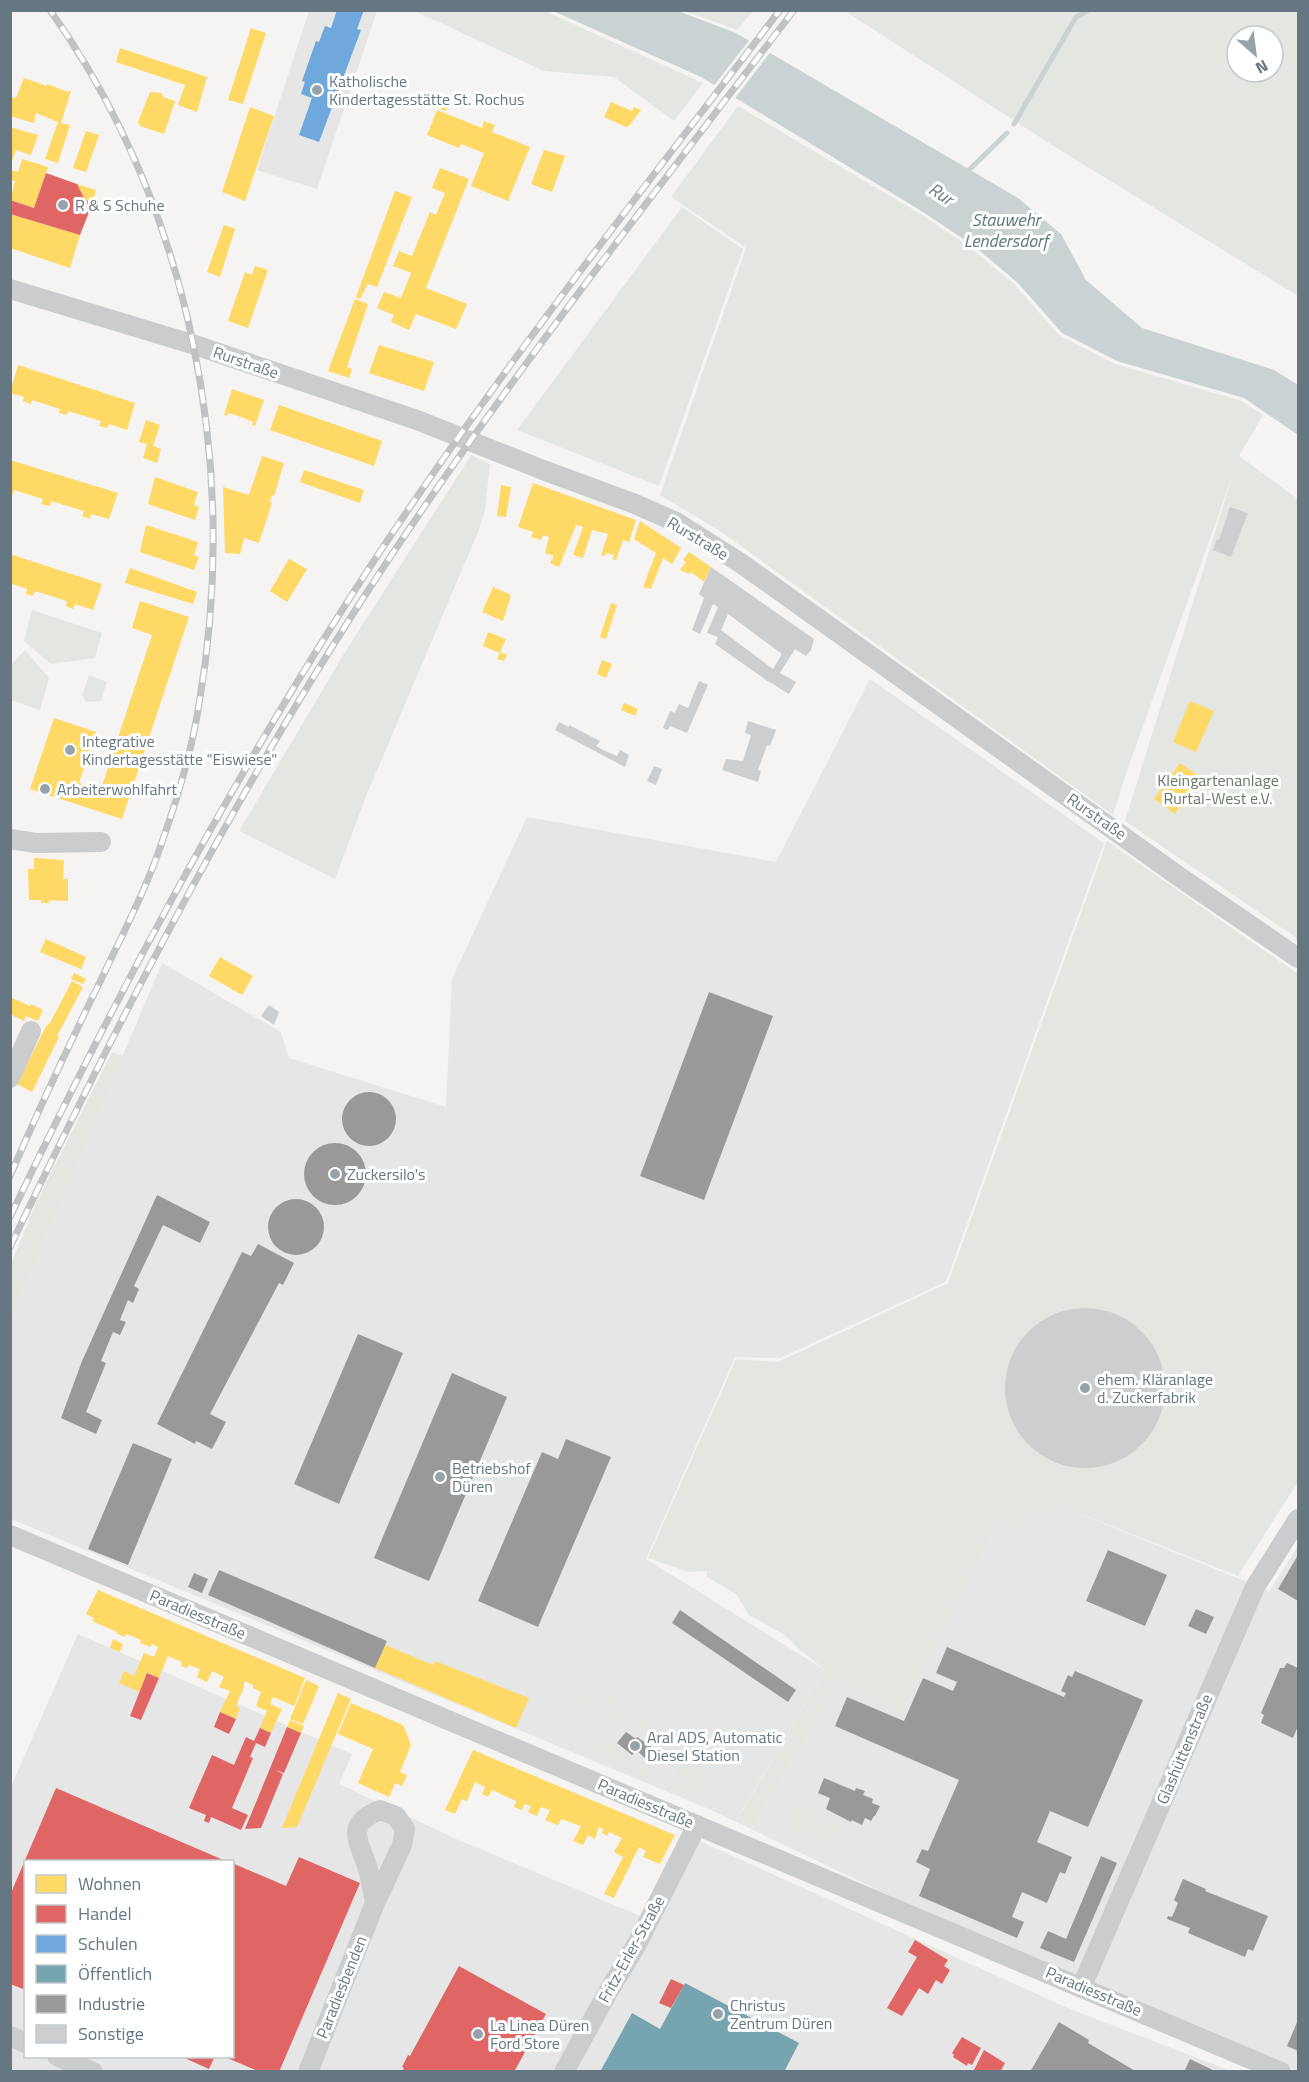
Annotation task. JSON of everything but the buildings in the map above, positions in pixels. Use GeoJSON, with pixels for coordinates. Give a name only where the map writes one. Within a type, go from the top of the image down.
{"type":"FeatureCollection","features":[{"type":"Feature","properties":{"kind":"street","name":"Rurstraße"},"geometry":{"type":"LineString","coordinates":[[10,289],[195,345],[417,420],[676,522],[742,564],[1182,878],[1299,957]]}},
{"type":"Feature","properties":{"kind":"street"},"geometry":{"type":"LineString","coordinates":[[10,839],[36,843],[101,842]]}},
{"type":"Feature","properties":{"kind":"street"},"geometry":{"type":"LineString","coordinates":[[10,1078],[31,1031]]}},
{"type":"Feature","properties":{"kind":"street","name":"Glashüttenstraße"},"geometry":{"type":"LineString","coordinates":[[1082,1986],[1254,1587],[1299,1519]]}},
{"type":"Feature","properties":{"kind":"street","name":"Paradiesstraße"},"geometry":{"type":"LineString","coordinates":[[10,1535],[1281,2072]]}},
{"type":"Feature","properties":{"kind":"street","name":"Fritz-Erler-Straße"},"geometry":{"type":"LineString","coordinates":[[564,2072],[637,1944],[697,1825]]}},
{"type":"Feature","properties":{"kind":"street","name":"Paradiesbenden"},"geometry":{"type":"LineString","coordinates":[[308,2072],[375,1903]]}},
{"type":"Feature","properties":{"kind":"street"},"geometry":{"type":"LineString","coordinates":[[62,2058],[93,2072]]}},
{"type":"Feature","properties":{"kind":"shaded area","name":"Katholische Kindertagesstätte St. Rochus"},"geometry":{"type":"Polygon","coordinates":[[[309,11],[377,11],[317,189],[257,170],[309,11]]]}},
{"type":"Feature","properties":{"kind":"shaded area"},"geometry":{"type":"Polygon","coordinates":[[[870,679],[1104,843],[946,1282],[780,1358],[735,1357],[646,1559],[825,1670],[740,1814],[753,1826],[838,1684],[899,1715],[994,1528],[1068,1509],[1269,1591],[1298,1546],[1298,2071],[1064,1979],[709,1809],[11,1519],[11,1319],[162,963],[281,1032],[289,1058],[446,1107],[452,979],[527,817],[776,862],[870,679]]]}},
{"type":"Feature","properties":{"kind":"shaded area"},"geometry":{"type":"Polygon","coordinates":[[[78,1634],[352,1754],[339,1784],[454,1838],[652,1921],[695,1839],[1070,2009],[1231,2071],[11,2072],[11,1787],[78,1634]]]}},
{"type":"Feature","properties":{"kind":"green space"},"geometry":{"type":"Polygon","coordinates":[[[753,10],[737,30],[685,11],[753,10]]]}},
{"type":"Feature","properties":{"kind":"green space"},"geometry":{"type":"Polygon","coordinates":[[[415,11],[545,11],[703,83],[674,121],[614,77],[544,71],[415,11]]]}},
{"type":"Feature","properties":{"kind":"green space"},"geometry":{"type":"Polygon","coordinates":[[[845,11],[1298,11],[1298,296],[1055,147],[845,11]]]}},
{"type":"Feature","properties":{"kind":"green space","name":"Kleingartenanlage Rurtal-West e.V."},"geometry":{"type":"Polygon","coordinates":[[[738,106],[922,215],[971,248],[1014,284],[1059,335],[1115,364],[1242,401],[1263,415],[1239,456],[1298,499],[1298,939],[1125,821],[1232,477],[1113,815],[720,531],[660,495],[746,248],[671,197],[738,106]]]}},
{"type":"Feature","properties":{"kind":"green space"},"geometry":{"type":"Polygon","coordinates":[[[682,207],[743,249],[659,486],[517,430],[682,207]]]}},
{"type":"Feature","properties":{"kind":"green space"},"geometry":{"type":"Polygon","coordinates":[[[471,455],[490,464],[485,510],[478,532],[367,794],[335,879],[239,831],[342,657],[471,455]]]}},
{"type":"Feature","properties":{"kind":"green space"},"geometry":{"type":"Polygon","coordinates":[[[32,610],[102,633],[95,658],[51,664],[24,641],[32,610]]]}},
{"type":"Feature","properties":{"kind":"green space"},"geometry":{"type":"Polygon","coordinates":[[[25,650],[49,678],[40,710],[11,700],[11,665],[25,650]]]}},
{"type":"Feature","properties":{"kind":"green space"},"geometry":{"type":"Polygon","coordinates":[[[89,675],[107,682],[101,701],[86,702],[82,695],[89,675]]]}},
{"type":"Feature","properties":{"kind":"green space"},"geometry":{"type":"Polygon","coordinates":[[[1107,841],[1298,974],[1298,1482],[1238,1576],[1068,1509],[994,1528],[899,1716],[838,1685],[753,1826],[740,1815],[825,1670],[785,1635],[749,1615],[736,1594],[707,1577],[707,1571],[688,1572],[648,1558],[736,1359],[778,1362],[948,1283],[1107,841]]]}},
{"type":"Feature","properties":{"kind":"green space"},"geometry":{"type":"Polygon","coordinates":[[[112,1052],[123,1056],[11,1319],[11,1264],[35,1205],[112,1052]]]}},
{"type":"Feature","properties":{"kind":"green space"},"geometry":{"type":"Polygon","coordinates":[[[606,1695],[696,1761],[703,1771],[705,1780],[695,1800],[671,1790],[676,1773],[676,1765],[672,1756],[597,1702],[565,1712],[560,1720],[556,1718],[562,1708],[606,1695]]]}},
{"type":"Feature","properties":{"kind":"green space"},"geometry":{"type":"Polygon","coordinates":[[[588,1735],[599,1737],[643,1768],[648,1781],[569,1746],[574,1740],[588,1735]]]}},
{"type":"Feature","properties":{"kind":"green space"},"geometry":{"type":"Polygon","coordinates":[[[805,1792],[821,1814],[839,1822],[827,1848],[786,1828],[805,1792]]]}},
{"type":"Feature","properties":{"kind":"water","name":"Stauwehr Lendersdorf"},"geometry":{"type":"Polygon","coordinates":[[[553,11],[678,11],[736,33],[1018,198],[1061,234],[1086,280],[1142,328],[1274,370],[1298,385],[1298,435],[1244,398],[1117,361],[1062,333],[1018,283],[974,246],[923,212],[701,77],[553,11]]]}},
{"type":"Feature","properties":{"kind":"pier"},"geometry":{"type":"Polygon","coordinates":[[[751,38],[772,50],[733,101],[712,88],[751,38]]]}},
{"type":"Feature","properties":{"kind":"waterway"},"geometry":{"type":"LineString","coordinates":[[1014,124],[1076,17],[1089,10]]}},
{"type":"Feature","properties":{"kind":"waterway"},"geometry":{"type":"LineString","coordinates":[[967,172],[1007,133]]}},
{"type":"Feature","properties":{"kind":"railway"},"geometry":{"type":"LineString","coordinates":[[10,1176],[156,860],[179,791],[193,739],[210,614],[213,523],[207,432],[193,342],[170,254],[139,169],[99,87],[50,10]]}},
{"type":"Feature","properties":{"kind":"railway"},"geometry":{"type":"LineString","coordinates":[[10,1217],[87,1060],[168,906],[254,753],[346,604],[396,527],[502,377],[780,10]]}},
{"type":"Feature","properties":{"kind":"railway"},"geometry":{"type":"LineString","coordinates":[[10,1247],[131,1002],[218,841],[309,683],[409,529],[516,378],[794,10]]}},
{"type":"Feature","properties":{"kind":"place","name":"Katholische Kindertagesstätte St. Rochus"},"geometry":{"type":"Point","coordinates":[317,90]}},
{"type":"Feature","properties":{"kind":"place","name":"R & S Schuhe"},"geometry":{"type":"Point","coordinates":[63,205]}},
{"type":"Feature","properties":{"kind":"place","name":"Integrative Kindertagesstätte \"Eiswiese\""},"geometry":{"type":"Point","coordinates":[70,750]}},
{"type":"Feature","properties":{"kind":"place","name":"Arbeiterwohlfahrt"},"geometry":{"type":"Point","coordinates":[45,789]}},
{"type":"Feature","properties":{"kind":"place","name":"Zuckersilo's"},"geometry":{"type":"Point","coordinates":[335,1174]}},
{"type":"Feature","properties":{"kind":"place","name":"ehem. Kläranlage d. Zuckerfabrik"},"geometry":{"type":"Point","coordinates":[1085,1388]}},
{"type":"Feature","properties":{"kind":"place","name":"Betriebshof Düren"},"geometry":{"type":"Point","coordinates":[440,1477]}},
{"type":"Feature","properties":{"kind":"place","name":"Aral ADS, Automatic Diesel Station"},"geometry":{"type":"Point","coordinates":[635,1746]}},
{"type":"Feature","properties":{"kind":"place","name":"Christus Zentrum Düren"},"geometry":{"type":"Point","coordinates":[718,2014]}},
{"type":"Feature","properties":{"kind":"place","name":"La Linea Düren Ford Store"},"geometry":{"type":"Point","coordinates":[478,2034]}},
{"type":"Feature","properties":{"kind":"water label","name":"Rur"},"geometry":{"type":"Point","coordinates":[941,194]}}]}
